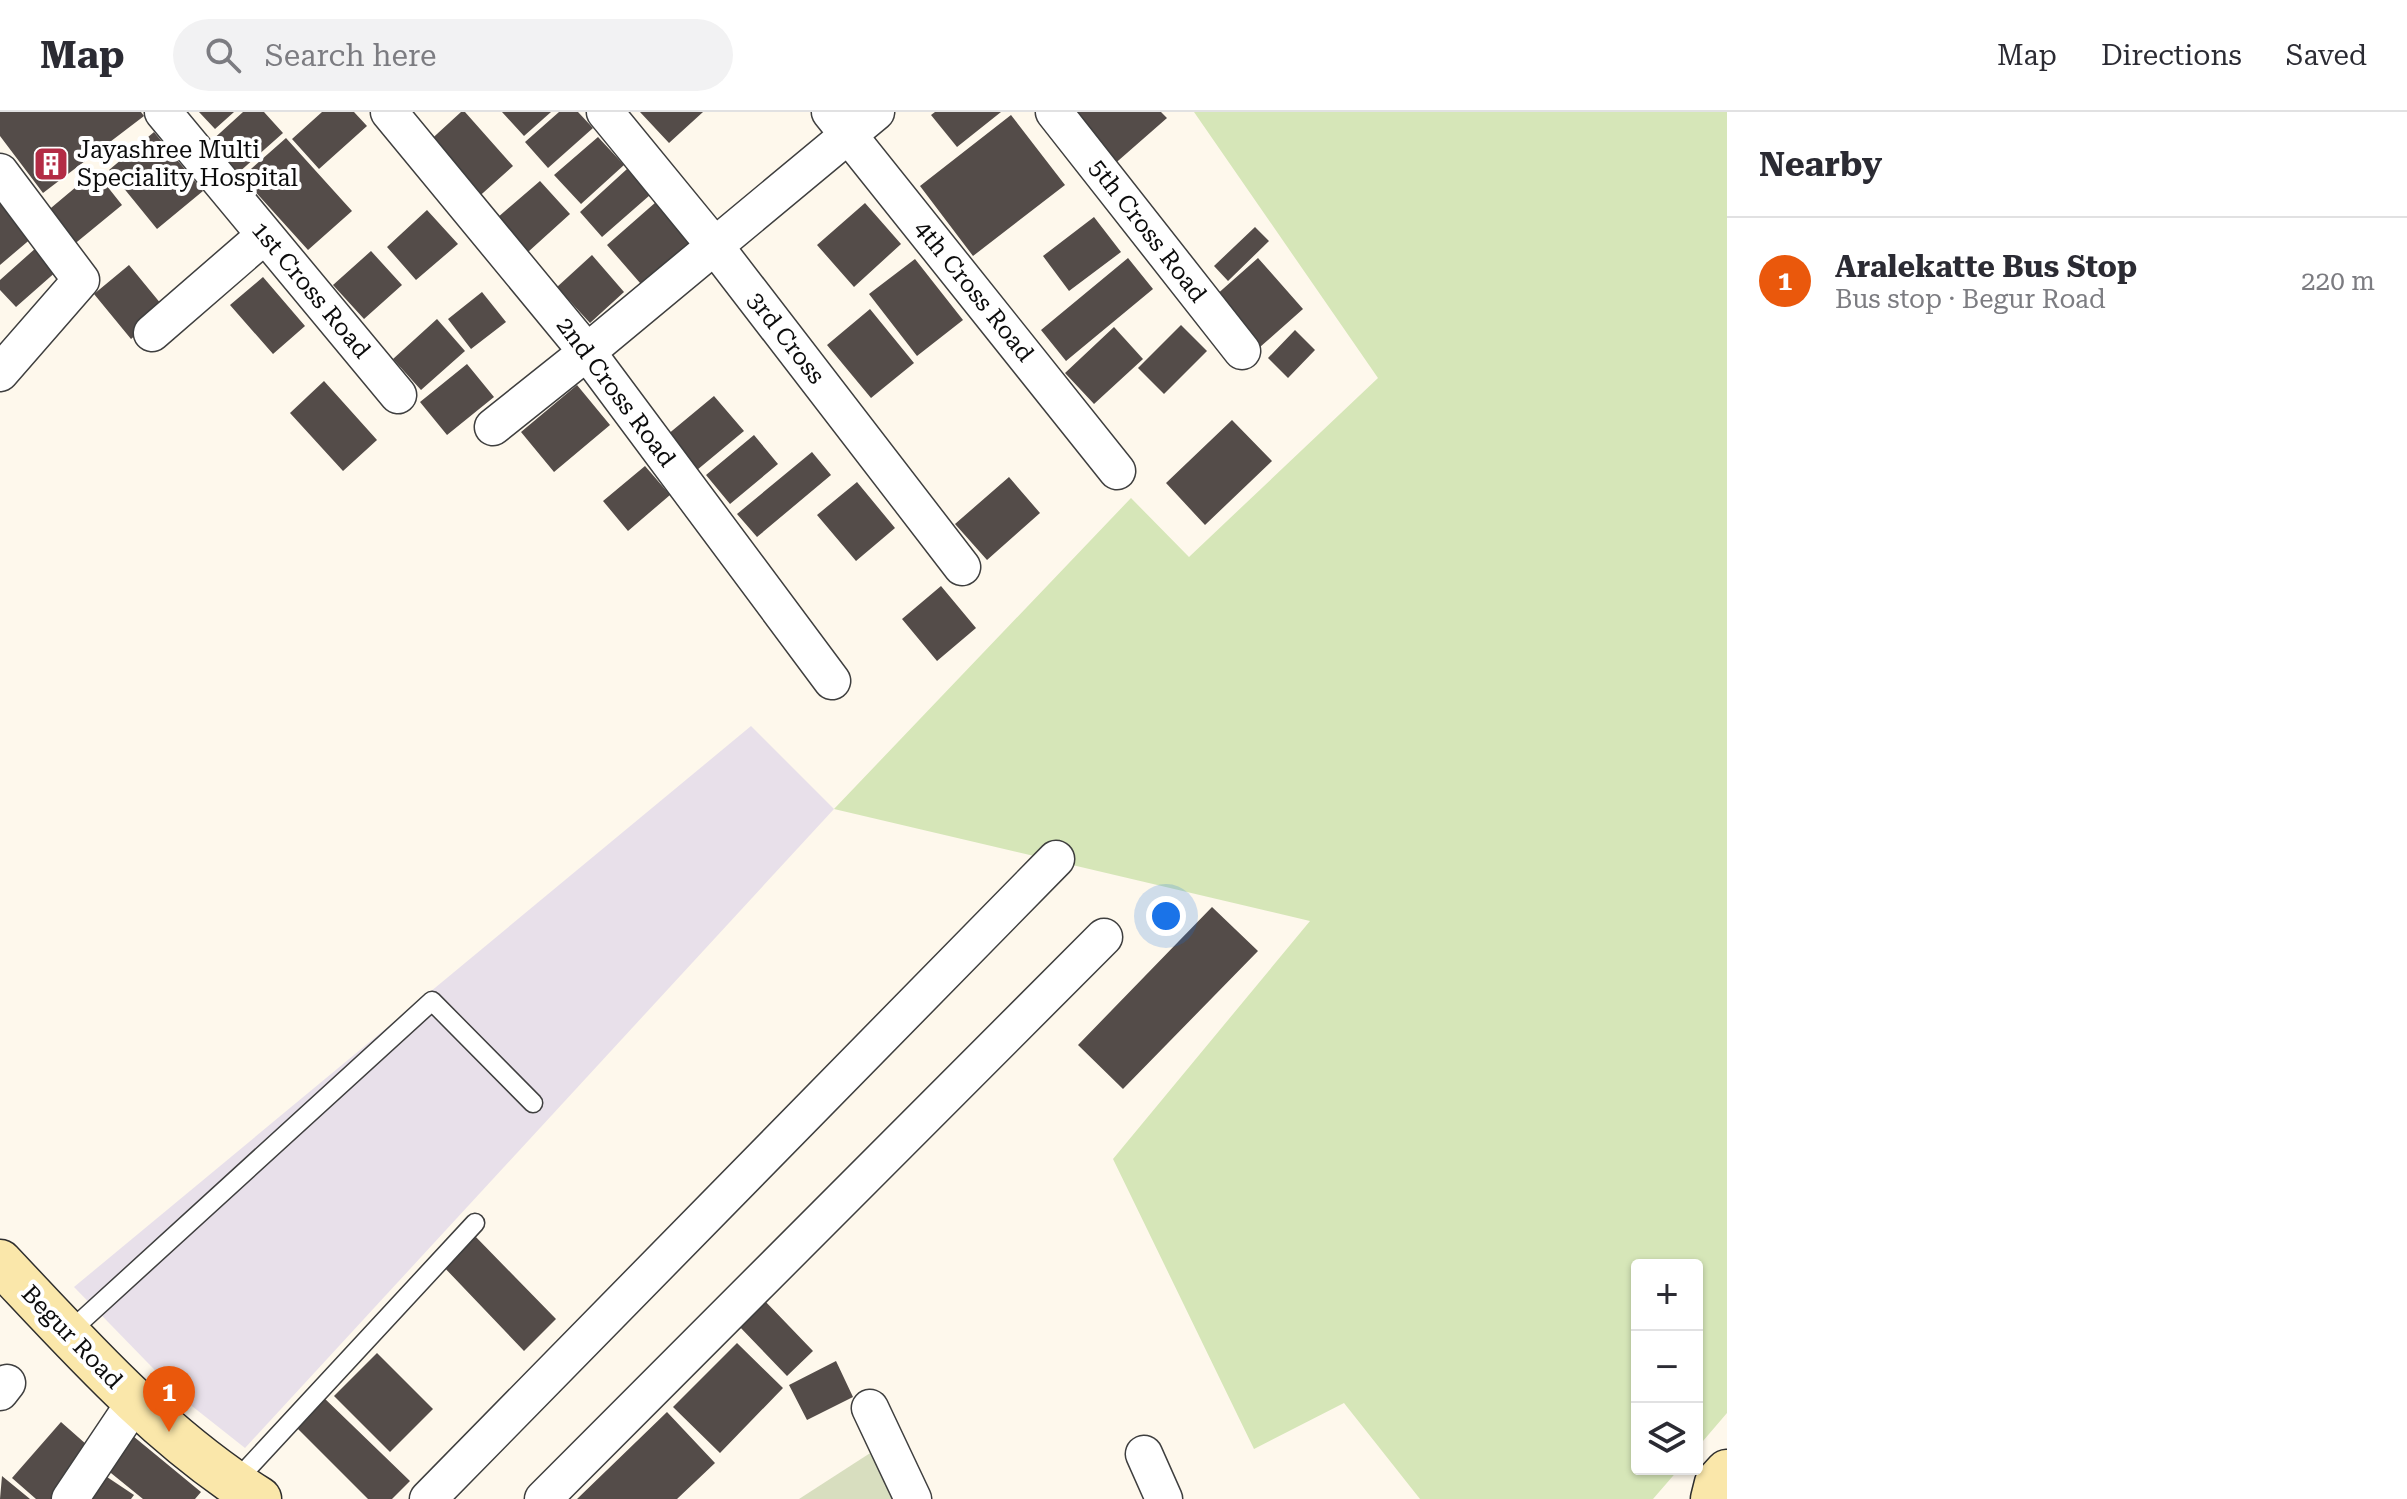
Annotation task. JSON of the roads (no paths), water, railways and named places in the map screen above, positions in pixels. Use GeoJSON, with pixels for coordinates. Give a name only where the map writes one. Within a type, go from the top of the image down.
{"type":"FeatureCollection","features":[{"type":"Feature","properties":{"kind":"main road","name":"Begur Road"},"geometry":{"type":"LineString","coordinates":[[0,1262],[135,1402],[246,1491]]}},
{"type":"Feature","properties":{"kind":"main road"},"geometry":{"type":"LineString","coordinates":[[1713,1499],[1717,1483],[1727,1472]]}},
{"type":"Feature","properties":{"kind":"street","name":"1st Cross Road"},"geometry":{"type":"LineString","coordinates":[[163,112],[398,395]]}},
{"type":"Feature","properties":{"kind":"street","name":"2nd Cross Road"},"geometry":{"type":"LineString","coordinates":[[389,112],[587,352],[832,681]]}},
{"type":"Feature","properties":{"kind":"street","name":"3rd Cross"},"geometry":{"type":"LineString","coordinates":[[605,112],[714,245],[962,567]]}},
{"type":"Feature","properties":{"kind":"street"},"geometry":{"type":"LineString","coordinates":[[493,427],[714,245],[839,123],[876,112]]}},
{"type":"Feature","properties":{"kind":"street","name":"5th Cross Road"},"geometry":{"type":"LineString","coordinates":[[1054,112],[1242,351]]}},
{"type":"Feature","properties":{"kind":"street","name":"4th Cross Road"},"geometry":{"type":"LineString","coordinates":[[839,123],[1117,471]]}},
{"type":"Feature","properties":{"kind":"street"},"geometry":{"type":"LineString","coordinates":[[0,172],[81,280],[0,373]]}},
{"type":"Feature","properties":{"kind":"street"},"geometry":{"type":"LineString","coordinates":[[152,333],[265,235]]}},
{"type":"Feature","properties":{"kind":"street"},"geometry":{"type":"LineString","coordinates":[[428,1499],[1056,859]]}},
{"type":"Feature","properties":{"kind":"street"},"geometry":{"type":"LineString","coordinates":[[543,1499],[1104,937]]}},
{"type":"Feature","properties":{"kind":"street"},"geometry":{"type":"LineString","coordinates":[[70,1499],[135,1402]]}},
{"type":"Feature","properties":{"kind":"street"},"geometry":{"type":"LineString","coordinates":[[870,1408],[913,1499]]}},
{"type":"Feature","properties":{"kind":"street"},"geometry":{"type":"LineString","coordinates":[[1144,1454],[1164,1499]]}},
{"type":"Feature","properties":{"kind":"lane"},"geometry":{"type":"LineString","coordinates":[[67,1334],[432,1001],[533,1103]]}},
{"type":"Feature","properties":{"kind":"lane"},"geometry":{"type":"LineString","coordinates":[[246,1491],[475,1223]]}},
{"type":"Feature","properties":{"kind":"place","name":"Jayashree Multi Speciality Hospital"},"geometry":{"type":"Point","coordinates":[51,164]}},
{"type":"Feature","properties":{"kind":"place","name":"Aralekatte Bus Stop"},"geometry":{"type":"Point","coordinates":[169,1432]}}]}
